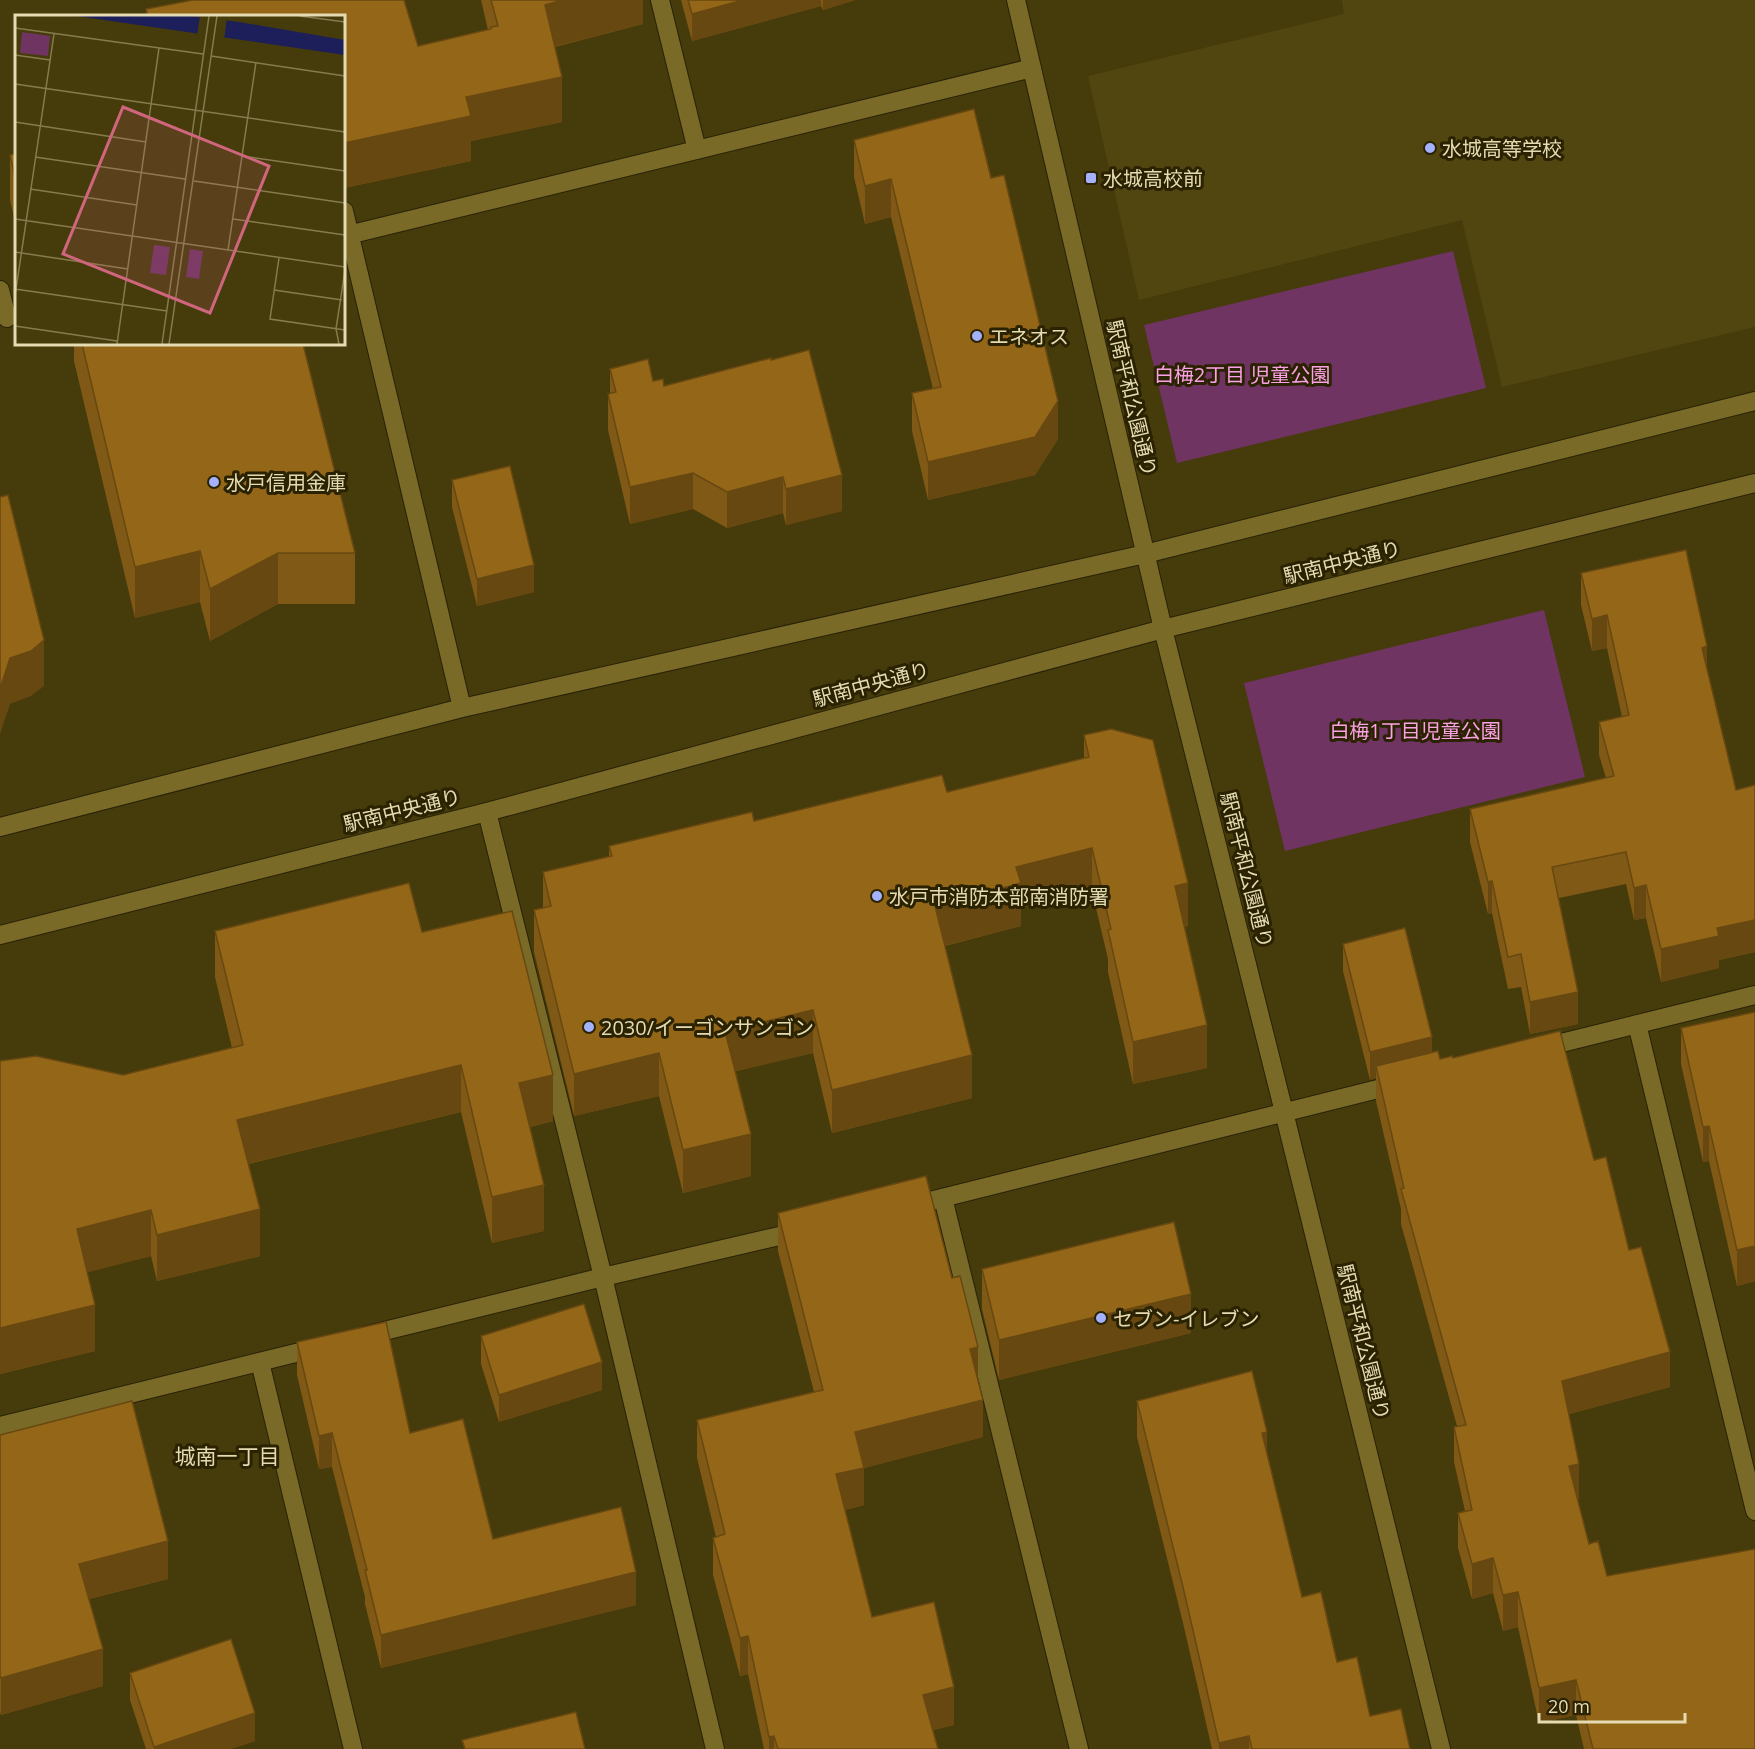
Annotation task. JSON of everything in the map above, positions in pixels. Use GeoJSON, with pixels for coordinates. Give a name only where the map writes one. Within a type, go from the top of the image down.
{"type":"FeatureCollection","features":[{"type":"Feature","properties":{"kind":"street"},"geometry":{"type":"LineString","coordinates":[[660,0],[697,150]]}},
{"type":"Feature","properties":{"kind":"street","name":"駅南平和公園通り"},"geometry":{"type":"LineString","coordinates":[[1016,0],[1163,629],[1441,1749]]}},
{"type":"Feature","properties":{"kind":"street"},"geometry":{"type":"LineString","coordinates":[[462,708],[346,235],[1032,68]]}},
{"type":"Feature","properties":{"kind":"street"},"geometry":{"type":"LineString","coordinates":[[0,290],[8,318]]}},
{"type":"Feature","properties":{"kind":"street"},"geometry":{"type":"LineString","coordinates":[[0,827],[462,708],[1145,554],[1755,402]]}},
{"type":"Feature","properties":{"kind":"street","name":"駅南中央通り"},"geometry":{"type":"LineString","coordinates":[[0,934],[487,812],[1163,629],[1755,483]]}},
{"type":"Feature","properties":{"kind":"street"},"geometry":{"type":"LineString","coordinates":[[487,812],[603,1277],[715,1749]]}},
{"type":"Feature","properties":{"kind":"street"},"geometry":{"type":"LineString","coordinates":[[1524,1052],[1755,995]]}},
{"type":"Feature","properties":{"kind":"street"},"geometry":{"type":"LineString","coordinates":[[1637,1024],[1755,1510]]}},
{"type":"Feature","properties":{"kind":"street"},"geometry":{"type":"LineString","coordinates":[[898,1209],[1410,1081]]}},
{"type":"Feature","properties":{"kind":"street"},"geometry":{"type":"LineString","coordinates":[[943,1198],[1079,1749]]}},
{"type":"Feature","properties":{"kind":"street"},"geometry":{"type":"LineString","coordinates":[[0,1426],[603,1277],[819,1227]]}},
{"type":"Feature","properties":{"kind":"street"},"geometry":{"type":"LineString","coordinates":[[260,1362],[353,1749]]}},
{"type":"Feature","properties":{"kind":"shaded area","name":"水城高等学校"},"geometry":{"type":"Polygon","coordinates":[[[1342,0],[1755,0],[1755,327],[1502,387],[1462,220],[1139,300],[1088,76],[1344,14],[1342,0]]]}},
{"type":"Feature","properties":{"kind":"green space","name":"白梅2丁目 児童公園"},"geometry":{"type":"Polygon","coordinates":[[[1453,251],[1486,388],[1177,463],[1144,325],[1453,251]]]}},
{"type":"Feature","properties":{"kind":"green space","name":"白梅1丁目児童公園"},"geometry":{"type":"Polygon","coordinates":[[[1544,610],[1585,777],[1285,851],[1244,683],[1544,610]]]}},
{"type":"Feature","properties":{"kind":"building"},"geometry":{"type":"Polygon","coordinates":[[[193,0],[404,0],[418,46],[498,26],[491,0],[562,0],[545,5],[562,77],[466,97],[471,116],[345,143],[345,15],[148,15],[146,9],[193,0]]]}},
{"type":"Feature","properties":{"kind":"building"},"geometry":{"type":"Polygon","coordinates":[[[688,0],[743,0],[692,14],[688,0]]]}},
{"type":"Feature","properties":{"kind":"building","name":"エネオス"},"geometry":{"type":"Polygon","coordinates":[[[974,109],[991,178],[1004,175],[1058,401],[1035,437],[928,462],[912,393],[941,387],[891,179],[865,186],[854,140],[974,109]]]}},
{"type":"Feature","properties":{"kind":"building"},"geometry":{"type":"Polygon","coordinates":[[[15,154],[15,178],[10,155],[15,154]]]}},
{"type":"Feature","properties":{"kind":"building","name":"水戸信用金庫"},"geometry":{"type":"Polygon","coordinates":[[[82,345],[303,345],[355,553],[278,553],[210,589],[200,551],[135,567],[82,345]]]}},
{"type":"Feature","properties":{"kind":"building"},"geometry":{"type":"Polygon","coordinates":[[[809,350],[842,475],[786,489],[783,477],[727,492],[693,473],[630,487],[608,394],[616,392],[610,369],[648,359],[653,381],[663,379],[664,386],[809,350]]]}},
{"type":"Feature","properties":{"kind":"building"},"geometry":{"type":"Polygon","coordinates":[[[510,466],[534,565],[477,579],[452,480],[510,466]]]}},
{"type":"Feature","properties":{"kind":"building"},"geometry":{"type":"Polygon","coordinates":[[[8,495],[44,640],[31,651],[10,658],[0,689],[0,497],[8,495]]]}},
{"type":"Feature","properties":{"kind":"building"},"geometry":{"type":"Polygon","coordinates":[[[1686,550],[1707,646],[1702,648],[1736,790],[1755,785],[1755,920],[1717,928],[1719,936],[1661,949],[1646,885],[1634,888],[1626,852],[1552,867],[1578,992],[1530,1002],[1521,954],[1508,957],[1492,881],[1488,882],[1470,809],[1614,776],[1599,722],[1629,715],[1607,615],[1592,619],[1581,573],[1686,550]]]}},
{"type":"Feature","properties":{"kind":"building"},"geometry":{"type":"Polygon","coordinates":[[[1111,729],[1153,740],[1188,883],[1175,886],[1207,1025],[1133,1042],[1108,930],[1111,929],[1092,848],[1016,867],[1021,883],[935,906],[972,1055],[832,1090],[813,1010],[725,1031],[751,1134],[683,1150],[659,1053],[574,1074],[534,910],[551,906],[543,872],[612,856],[609,846],[752,812],[754,821],[942,775],[947,792],[1089,757],[1084,735],[1111,729]]]}},
{"type":"Feature","properties":{"kind":"building"},"geometry":{"type":"Polygon","coordinates":[[[409,883],[422,932],[512,911],[553,1075],[519,1083],[544,1185],[492,1197],[461,1065],[237,1120],[260,1209],[157,1235],[151,1210],[77,1229],[95,1305],[0,1328],[0,1061],[36,1056],[123,1075],[243,1045],[215,931],[409,883]]]}},
{"type":"Feature","properties":{"kind":"building"},"geometry":{"type":"Polygon","coordinates":[[[1405,928],[1432,1037],[1370,1052],[1343,944],[1405,928]]]}},
{"type":"Feature","properties":{"kind":"building"},"geometry":{"type":"Polygon","coordinates":[[[1755,1012],[1755,1246],[1737,1250],[1709,1126],[1703,1127],[1681,1028],[1755,1012]]]}},
{"type":"Feature","properties":{"kind":"building"},"geometry":{"type":"Polygon","coordinates":[[[1560,1031],[1594,1160],[1606,1157],[1629,1250],[1641,1247],[1670,1352],[1562,1381],[1579,1464],[1569,1466],[1589,1544],[1598,1541],[1607,1576],[1755,1549],[1755,1749],[1593,1749],[1576,1680],[1539,1688],[1518,1592],[1503,1595],[1493,1558],[1472,1564],[1458,1513],[1472,1510],[1454,1427],[1466,1425],[1401,1189],[1404,1188],[1376,1066],[1438,1051],[1440,1059],[1452,1056],[1453,1058],[1560,1031]]]}},
{"type":"Feature","properties":{"kind":"building"},"geometry":{"type":"Polygon","coordinates":[[[926,1176],[952,1278],[960,1276],[978,1347],[970,1349],[983,1400],[855,1432],[864,1468],[836,1474],[872,1617],[934,1602],[954,1687],[923,1695],[938,1749],[778,1749],[774,1736],[769,1737],[748,1636],[740,1638],[713,1538],[725,1534],[697,1420],[823,1390],[778,1213],[926,1176]]]}},
{"type":"Feature","properties":{"kind":"building"},"geometry":{"type":"Polygon","coordinates":[[[1174,1222],[1191,1294],[999,1340],[982,1269],[1174,1222]]]}},
{"type":"Feature","properties":{"kind":"building"},"geometry":{"type":"Polygon","coordinates":[[[584,1304],[602,1362],[499,1395],[481,1336],[584,1304]]]}},
{"type":"Feature","properties":{"kind":"building"},"geometry":{"type":"Polygon","coordinates":[[[386,1322],[410,1433],[463,1419],[493,1539],[621,1507],[636,1572],[381,1635],[332,1433],[319,1436],[297,1342],[386,1322]]]}},
{"type":"Feature","properties":{"kind":"building"},"geometry":{"type":"Polygon","coordinates":[[[1252,1371],[1267,1432],[1262,1433],[1302,1597],[1321,1592],[1337,1662],[1357,1657],[1370,1716],[1401,1709],[1410,1749],[1252,1749],[1249,1736],[1219,1743],[1137,1401],[1252,1371]]]}},
{"type":"Feature","properties":{"kind":"building"},"geometry":{"type":"Polygon","coordinates":[[[132,1401],[168,1541],[79,1564],[103,1649],[1,1678],[0,1435],[132,1401]]]}},
{"type":"Feature","properties":{"kind":"building"},"geometry":{"type":"Polygon","coordinates":[[[231,1639],[255,1713],[154,1747],[130,1673],[231,1639]]]}},
{"type":"Feature","properties":{"kind":"building"},"geometry":{"type":"Polygon","coordinates":[[[576,1712],[585,1749],[465,1749],[462,1740],[576,1712]]]}},
{"type":"Feature","properties":{"kind":"place","name":"水城高等学校"},"geometry":{"type":"Point","coordinates":[1430,148]}},
{"type":"Feature","properties":{"kind":"place","name":"水城高校前"},"geometry":{"type":"Point","coordinates":[1091,178]}},
{"type":"Feature","properties":{"kind":"place","name":"エネオス"},"geometry":{"type":"Point","coordinates":[977,336]}},
{"type":"Feature","properties":{"kind":"place","name":"水戸信用金庫"},"geometry":{"type":"Point","coordinates":[214,482]}},
{"type":"Feature","properties":{"kind":"place","name":"水戸市消防本部南消防署"},"geometry":{"type":"Point","coordinates":[877,896]}},
{"type":"Feature","properties":{"kind":"place","name":"2030/イーゴンサンゴン"},"geometry":{"type":"Point","coordinates":[589,1027]}},
{"type":"Feature","properties":{"kind":"place","name":"セブン-イレブン"},"geometry":{"type":"Point","coordinates":[1101,1318]}},
{"type":"Feature","properties":{"kind":"district","name":"城南一丁目"},"geometry":{"type":"Point","coordinates":[227,1456]}}]}
